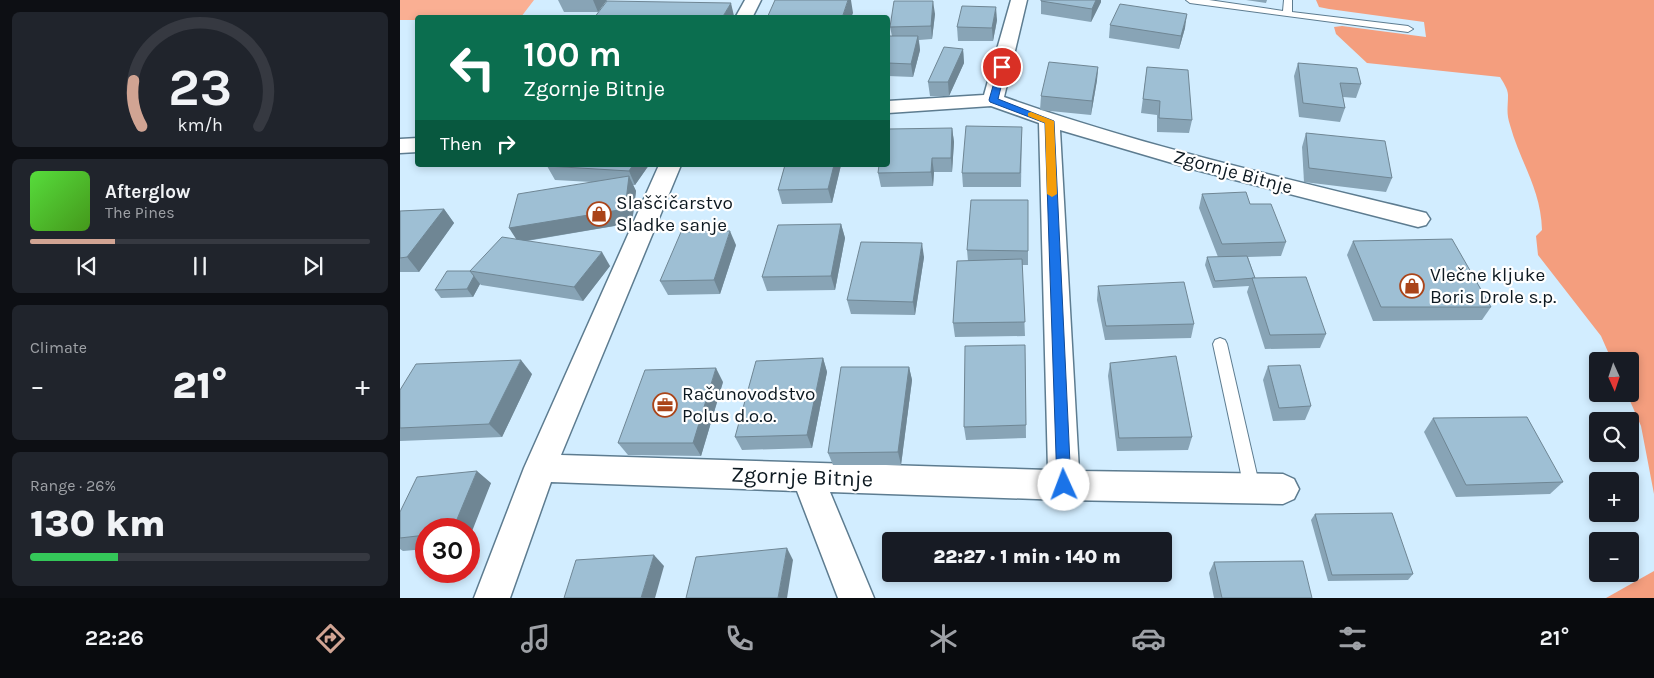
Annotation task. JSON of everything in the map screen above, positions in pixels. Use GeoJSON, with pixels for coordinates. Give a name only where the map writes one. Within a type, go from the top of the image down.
{"type":"FeatureCollection","features":[{"type":"Feature","properties":{"kind":"street"},"geometry":{"type":"LineString","coordinates":[[744,15],[752,0]]}},
{"type":"Feature","properties":{"kind":"street"},"geometry":{"type":"LineString","coordinates":[[993,100],[1019,0]]}},
{"type":"Feature","properties":{"kind":"street","name":"Zgornje Bitnje"},"geometry":{"type":"LineString","coordinates":[[890,108],[993,100],[1049,121],[1199,163],[1418,219]]}},
{"type":"Feature","properties":{"kind":"street"},"geometry":{"type":"LineString","coordinates":[[1049,121],[1064,485]]}},
{"type":"Feature","properties":{"kind":"street"},"geometry":{"type":"LineString","coordinates":[[400,146],[415,145]]}},
{"type":"Feature","properties":{"kind":"street"},"geometry":{"type":"LineString","coordinates":[[492,598],[540,468],[669,167]]}},
{"type":"Feature","properties":{"kind":"street","name":"Zgornje Bitnje"},"geometry":{"type":"LineString","coordinates":[[540,468],[808,478],[1283,489]]}},
{"type":"Feature","properties":{"kind":"street"},"geometry":{"type":"LineString","coordinates":[[808,478],[856,598]]}},
{"type":"Feature","properties":{"kind":"lane"},"geometry":{"type":"LineString","coordinates":[[1190,0],[1408,29]]}},
{"type":"Feature","properties":{"kind":"lane"},"geometry":{"type":"LineString","coordinates":[[1286,14],[1288,0]]}},
{"type":"Feature","properties":{"kind":"lane"},"geometry":{"type":"LineString","coordinates":[[1220,344],[1252,488]]}},
{"type":"Feature","properties":{"kind":"shaded area"},"geometry":{"type":"Polygon","coordinates":[[[400,0],[534,0],[523,15],[415,15],[415,20],[400,20],[400,0]]]}},
{"type":"Feature","properties":{"kind":"shaded area"},"geometry":{"type":"Polygon","coordinates":[[[1316,0],[1654,0],[1654,494],[1639,421],[1639,412],[1635,412],[1630,402],[1639,402],[1639,352],[1608,352],[1601,336],[1538,255],[1536,236],[1542,230],[1541,215],[1534,189],[1510,125],[1508,93],[1500,77],[1367,63],[1336,34],[1334,27],[1342,26],[1426,37],[1424,22],[1319,7],[1316,0]]]}},
{"type":"Feature","properties":{"kind":"shaded area"},"geometry":{"type":"Polygon","coordinates":[[[1654,571],[1654,598],[1606,598],[1634,582],[1639,582],[1639,579],[1654,571]]]}},
{"type":"Feature","properties":{"kind":"building"},"geometry":{"type":"Polygon","coordinates":[[[775,0],[848,0],[843,15],[768,15],[775,0]]]}},
{"type":"Feature","properties":{"kind":"building"},"geometry":{"type":"Polygon","coordinates":[[[1041,0],[1096,0],[1092,9],[1041,0]]]}},
{"type":"Feature","properties":{"kind":"building"},"geometry":{"type":"Polygon","coordinates":[[[607,1],[731,3],[724,15],[596,15],[607,1]]]}},
{"type":"Feature","properties":{"kind":"building"},"geometry":{"type":"Polygon","coordinates":[[[894,1],[933,1],[931,26],[890,27],[894,1]]]}},
{"type":"Feature","properties":{"kind":"building"},"geometry":{"type":"Polygon","coordinates":[[[1120,4],[1187,14],[1181,36],[1110,25],[1120,4]]]}},
{"type":"Feature","properties":{"kind":"building"},"geometry":{"type":"Polygon","coordinates":[[[962,6],[996,7],[992,28],[957,27],[962,6]]]}},
{"type":"Feature","properties":{"kind":"building"},"geometry":{"type":"Polygon","coordinates":[[[890,36],[918,36],[911,64],[890,63],[890,36]]]}},
{"type":"Feature","properties":{"kind":"building"},"geometry":{"type":"Polygon","coordinates":[[[944,47],[963,49],[948,82],[928,82],[944,47]]]}},
{"type":"Feature","properties":{"kind":"building"},"geometry":{"type":"Polygon","coordinates":[[[1049,62],[1098,67],[1092,101],[1041,96],[1049,62]]]}},
{"type":"Feature","properties":{"kind":"building"},"geometry":{"type":"Polygon","coordinates":[[[1298,63],[1357,68],[1361,84],[1340,83],[1345,108],[1303,103],[1298,63]]]}},
{"type":"Feature","properties":{"kind":"building"},"geometry":{"type":"Polygon","coordinates":[[[1147,67],[1188,70],[1192,120],[1159,118],[1160,101],[1143,99],[1147,67]]]}},
{"type":"Feature","properties":{"kind":"building"},"geometry":{"type":"Polygon","coordinates":[[[966,126],[1022,127],[1020,173],[962,173],[966,126]]]}},
{"type":"Feature","properties":{"kind":"building"},"geometry":{"type":"Polygon","coordinates":[[[952,128],[951,158],[932,158],[931,172],[878,173],[879,167],[890,167],[890,129],[952,128]]]}},
{"type":"Feature","properties":{"kind":"building"},"geometry":{"type":"Polygon","coordinates":[[[1306,133],[1385,141],[1392,178],[1309,168],[1306,133]]]}},
{"type":"Feature","properties":{"kind":"building"},"geometry":{"type":"Polygon","coordinates":[[[563,167],[632,167],[629,171],[563,167]]]}},
{"type":"Feature","properties":{"kind":"building"},"geometry":{"type":"Polygon","coordinates":[[[784,167],[834,167],[828,189],[778,190],[784,167]]]}},
{"type":"Feature","properties":{"kind":"building"},"geometry":{"type":"Polygon","coordinates":[[[629,176],[625,209],[509,228],[518,194],[629,176]]]}},
{"type":"Feature","properties":{"kind":"building"},"geometry":{"type":"Polygon","coordinates":[[[1246,192],[1250,204],[1271,204],[1286,242],[1222,244],[1202,194],[1246,192]]]}},
{"type":"Feature","properties":{"kind":"building"},"geometry":{"type":"Polygon","coordinates":[[[971,200],[1028,200],[1028,251],[967,250],[971,200]]]}},
{"type":"Feature","properties":{"kind":"building"},"geometry":{"type":"Polygon","coordinates":[[[444,209],[407,257],[400,258],[400,211],[444,209]]]}},
{"type":"Feature","properties":{"kind":"building"},"geometry":{"type":"Polygon","coordinates":[[[841,224],[831,276],[762,277],[778,225],[841,224]]]}},
{"type":"Feature","properties":{"kind":"building"},"geometry":{"type":"Polygon","coordinates":[[[730,231],[714,280],[660,281],[681,232],[730,231]]]}},
{"type":"Feature","properties":{"kind":"building"},"geometry":{"type":"Polygon","coordinates":[[[502,237],[602,252],[574,287],[470,271],[502,237]]]}},
{"type":"Feature","properties":{"kind":"building"},"geometry":{"type":"Polygon","coordinates":[[[1452,239],[1491,307],[1381,307],[1353,241],[1452,239]]]}},
{"type":"Feature","properties":{"kind":"building"},"geometry":{"type":"Polygon","coordinates":[[[861,242],[922,243],[913,302],[847,300],[861,242]]]}},
{"type":"Feature","properties":{"kind":"building"},"geometry":{"type":"Polygon","coordinates":[[[1247,256],[1255,278],[1215,281],[1207,257],[1247,256]]]}},
{"type":"Feature","properties":{"kind":"building"},"geometry":{"type":"Polygon","coordinates":[[[1022,259],[1025,322],[953,323],[957,261],[1022,259]]]}},
{"type":"Feature","properties":{"kind":"building"},"geometry":{"type":"Polygon","coordinates":[[[447,271],[470,271],[474,276],[467,289],[435,290],[447,271]]]}},
{"type":"Feature","properties":{"kind":"building"},"geometry":{"type":"Polygon","coordinates":[[[1306,277],[1326,334],[1270,335],[1252,278],[1306,277]]]}},
{"type":"Feature","properties":{"kind":"building"},"geometry":{"type":"Polygon","coordinates":[[[1184,282],[1194,324],[1106,326],[1098,286],[1184,282]]]}},
{"type":"Feature","properties":{"kind":"building"},"geometry":{"type":"Polygon","coordinates":[[[1025,345],[1026,425],[964,427],[965,346],[1025,345]]]}},
{"type":"Feature","properties":{"kind":"building"},"geometry":{"type":"Polygon","coordinates":[[[1176,356],[1192,437],[1119,438],[1110,363],[1176,356]]]}},
{"type":"Feature","properties":{"kind":"building"},"geometry":{"type":"Polygon","coordinates":[[[823,358],[807,435],[735,437],[756,361],[823,358]]]}},
{"type":"Feature","properties":{"kind":"building"},"geometry":{"type":"Polygon","coordinates":[[[521,360],[489,424],[400,428],[400,390],[416,364],[521,360]]]}},
{"type":"Feature","properties":{"kind":"building"},"geometry":{"type":"Polygon","coordinates":[[[1300,365],[1311,406],[1279,408],[1268,366],[1300,365]]]}},
{"type":"Feature","properties":{"kind":"building"},"geometry":{"type":"Polygon","coordinates":[[[841,367],[909,367],[898,452],[828,453],[841,367]]]}},
{"type":"Feature","properties":{"kind":"building"},"geometry":{"type":"Polygon","coordinates":[[[716,368],[693,443],[618,443],[645,370],[716,368]]]}},
{"type":"Feature","properties":{"kind":"building"},"geometry":{"type":"Polygon","coordinates":[[[1527,417],[1563,482],[1466,485],[1433,418],[1527,417]]]}},
{"type":"Feature","properties":{"kind":"building"},"geometry":{"type":"Polygon","coordinates":[[[477,471],[458,518],[415,518],[415,536],[400,538],[400,512],[417,477],[477,471]]]}},
{"type":"Feature","properties":{"kind":"building"},"geometry":{"type":"Polygon","coordinates":[[[1392,513],[1413,574],[1332,575],[1315,514],[1392,513]]]}},
{"type":"Feature","properties":{"kind":"building"},"geometry":{"type":"Polygon","coordinates":[[[787,548],[778,598],[686,598],[696,557],[787,548]]]}},
{"type":"Feature","properties":{"kind":"building"},"geometry":{"type":"Polygon","coordinates":[[[654,555],[641,598],[564,598],[576,560],[654,555]]]}},
{"type":"Feature","properties":{"kind":"building"},"geometry":{"type":"Polygon","coordinates":[[[1303,561],[1312,598],[1222,598],[1214,562],[1303,561]]]}},
{"type":"Feature","properties":{"kind":"slow traffic"},"geometry":{"type":"LineString","coordinates":[[1031,115],[1049,121],[1052,194]]}},
{"type":"Feature","properties":{"kind":"place","name":"Slaščičarstvo Sladke sanje"},"geometry":{"type":"Point","coordinates":[599,214]}},
{"type":"Feature","properties":{"kind":"place","name":"Vlečne kljuke Boris Drole s.p."},"geometry":{"type":"Point","coordinates":[1412,286]}},
{"type":"Feature","properties":{"kind":"place","name":"Računovodstvo Polus d.o.o."},"geometry":{"type":"Point","coordinates":[665,405]}},
{"type":"Feature","properties":{"kind":"route"},"geometry":{"type":"LineString","coordinates":[[1002,67],[993,100],[1049,121],[1064,485]]}}]}
